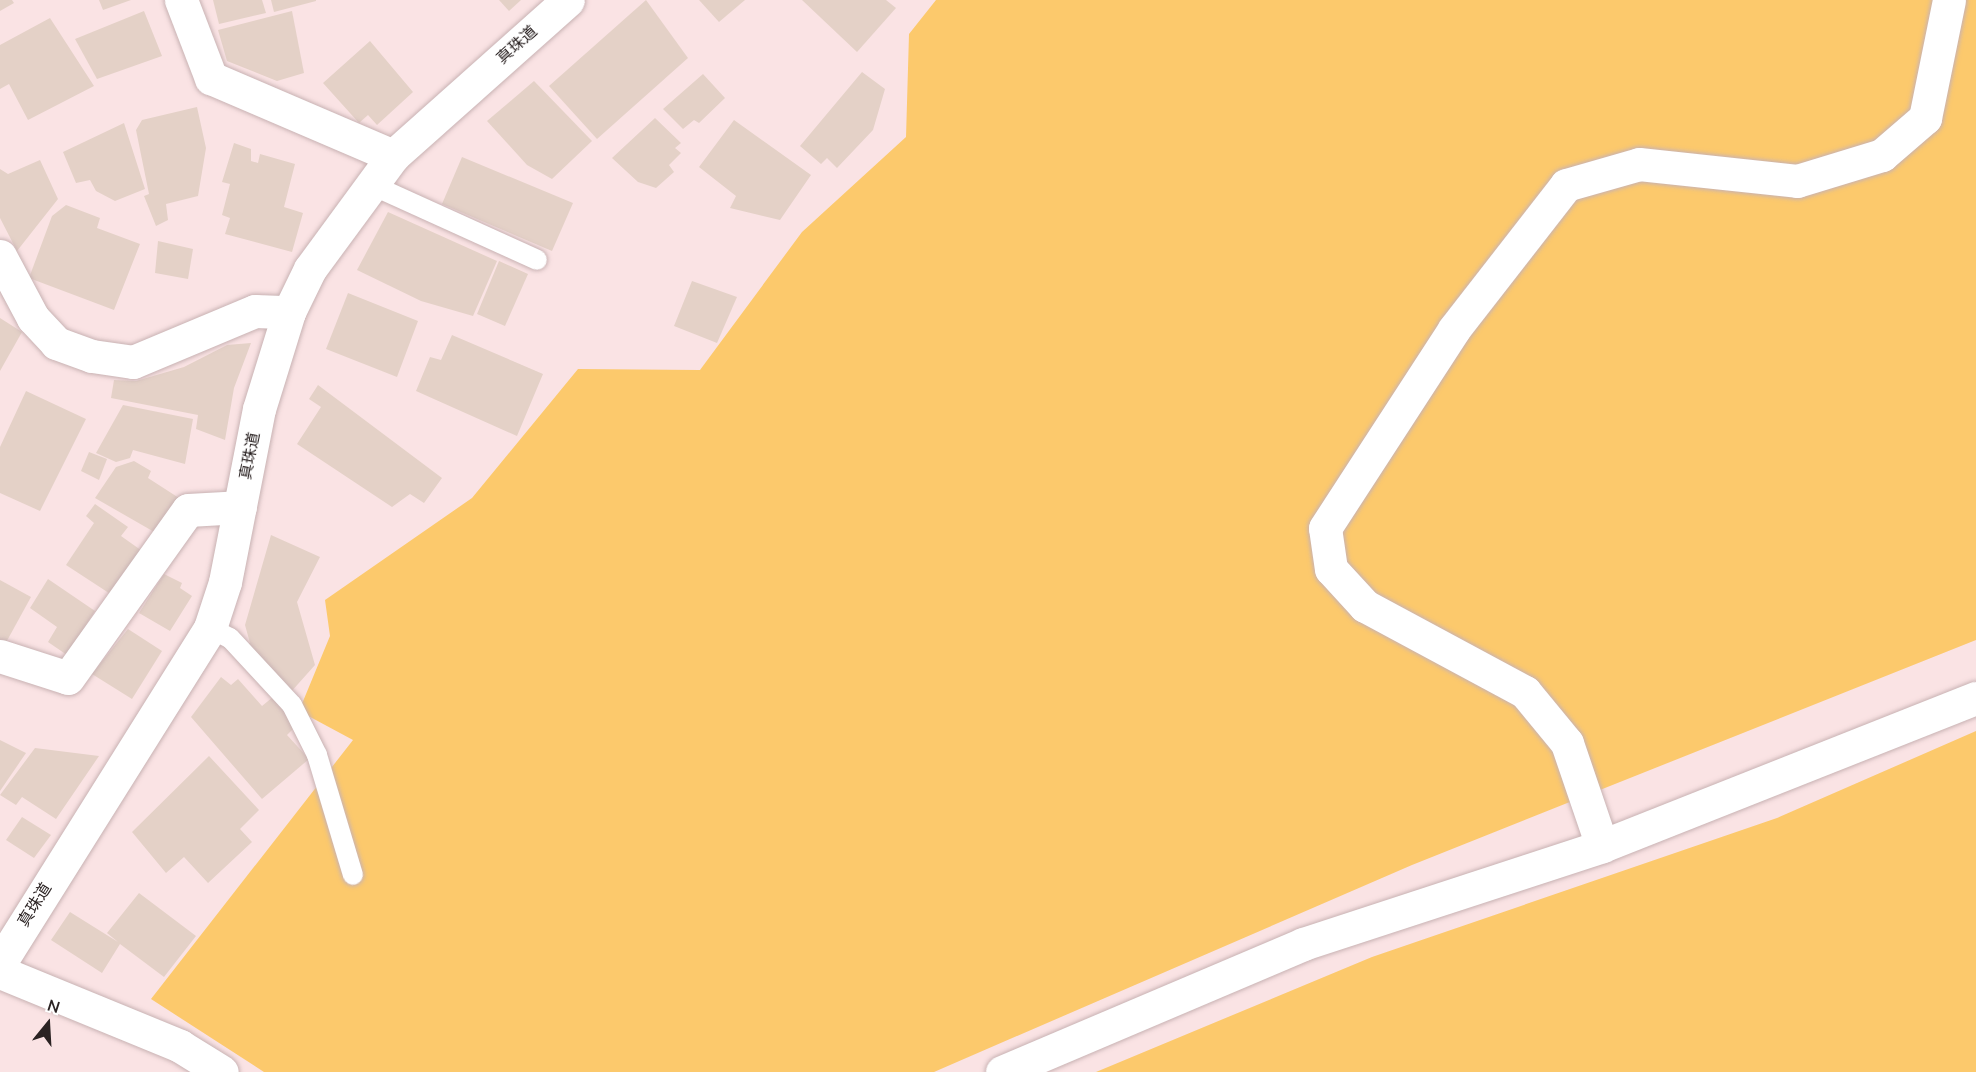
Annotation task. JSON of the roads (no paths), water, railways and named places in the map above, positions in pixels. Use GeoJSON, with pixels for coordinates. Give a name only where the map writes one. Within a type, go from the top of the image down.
{"type":"FeatureCollection","features":[{"type":"Feature","properties":{"kind":"street"},"geometry":{"type":"LineString","coordinates":[[181,0],[211,78],[393,156]]}},
{"type":"Feature","properties":{"kind":"street","name":"真珠道"},"geometry":{"type":"LineString","coordinates":[[0,963],[210,628],[240,507],[259,410],[289,312],[310,269],[393,156],[568,0]]}},
{"type":"Feature","properties":{"kind":"street"},"geometry":{"type":"LineString","coordinates":[[1602,846],[1567,743],[1525,692],[1365,606],[1330,569],[1325,528],[1454,329],[1566,185],[1639,164],[1797,181],[1882,155],[1925,118],[1949,0]]}},
{"type":"Feature","properties":{"kind":"street"},"geometry":{"type":"LineString","coordinates":[[0,256],[33,318],[56,343],[92,356],[132,362],[255,311],[289,312]]}},
{"type":"Feature","properties":{"kind":"street"},"geometry":{"type":"LineString","coordinates":[[0,656],[68,678],[189,510],[240,507]]}},
{"type":"Feature","properties":{"kind":"street"},"geometry":{"type":"LineString","coordinates":[[1002,1072],[1303,944],[1602,846],[1976,698]]}},
{"type":"Feature","properties":{"kind":"street"},"geometry":{"type":"LineString","coordinates":[[0,972],[180,1046],[222,1072]]}},
{"type":"Feature","properties":{"kind":"lane"},"geometry":{"type":"LineString","coordinates":[[372,185],[537,260]]}},
{"type":"Feature","properties":{"kind":"lane"},"geometry":{"type":"LineString","coordinates":[[210,628],[230,638],[292,705],[317,755],[353,875]]}}]}
